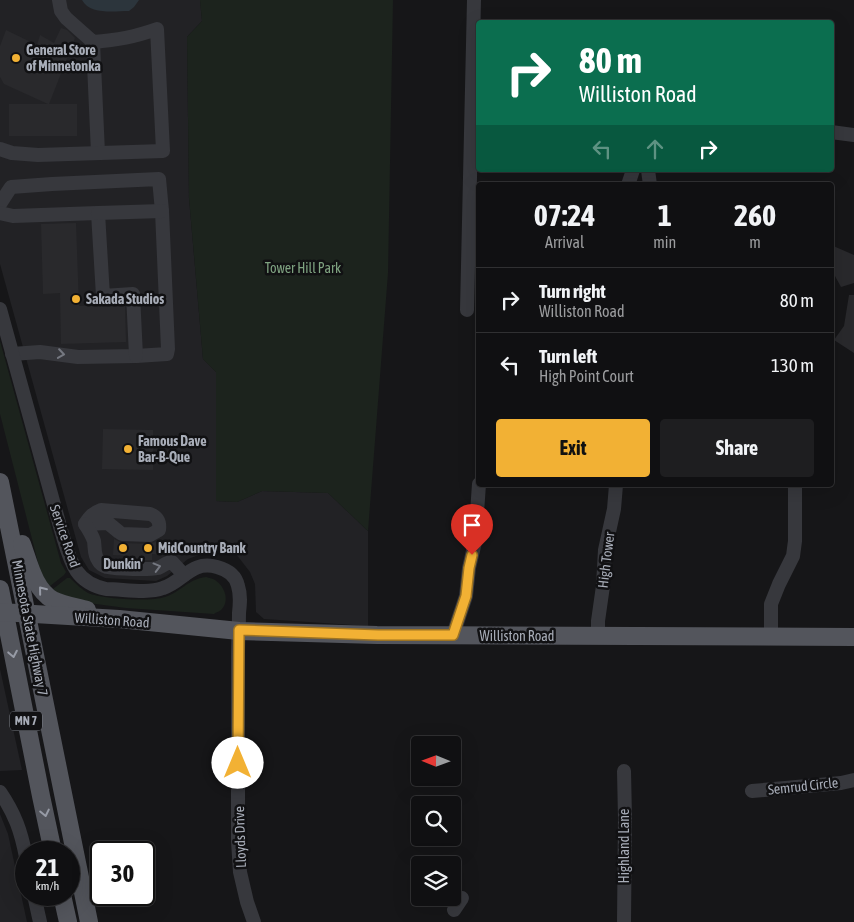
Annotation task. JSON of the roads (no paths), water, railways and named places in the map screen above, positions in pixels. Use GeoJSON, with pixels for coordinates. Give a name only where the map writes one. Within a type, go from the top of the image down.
{"type":"FeatureCollection","features":[{"type":"Feature","properties":{"kind":"main road","name":"Minnesota State Highway 7"},"geometry":{"type":"LineString","coordinates":[[0,482],[89,922]]}},
{"type":"Feature","properties":{"kind":"main road"},"geometry":{"type":"LineString","coordinates":[[0,482],[32,574],[38,586],[46,595],[58,602],[118,619]]}},
{"type":"Feature","properties":{"kind":"main road","name":"Minnesota State Highway 7"},"geometry":{"type":"LineString","coordinates":[[0,589],[3,612],[51,841]]}},
{"type":"Feature","properties":{"kind":"main road","name":"Williston Road"},"geometry":{"type":"LineString","coordinates":[[3,612],[118,619],[239,630],[378,635],[854,637]]}},
{"type":"Feature","properties":{"kind":"main road"},"geometry":{"type":"LineString","coordinates":[[64,906],[68,922]]}},
{"type":"Feature","properties":{"kind":"street"},"geometry":{"type":"LineString","coordinates":[[59,0],[61,12],[93,42],[98,153]]}},
{"type":"Feature","properties":{"kind":"street"},"geometry":{"type":"LineString","coordinates":[[467,310],[474,0]]}},
{"type":"Feature","properties":{"kind":"street"},"geometry":{"type":"LineString","coordinates":[[0,149],[12,153],[38,155],[163,150],[157,29],[120,40],[93,42]]}},
{"type":"Feature","properties":{"kind":"street"},"geometry":{"type":"LineString","coordinates":[[834,132],[854,135]]}},
{"type":"Feature","properties":{"kind":"street"},"geometry":{"type":"LineString","coordinates":[[0,204],[11,187],[159,179],[162,211],[167,354],[78,357],[40,352],[12,354]]}},
{"type":"Feature","properties":{"kind":"street"},"geometry":{"type":"LineString","coordinates":[[0,212],[13,216],[162,211]]}},
{"type":"Feature","properties":{"kind":"street"},"geometry":{"type":"LineString","coordinates":[[98,214],[103,296],[133,294],[136,356]]}},
{"type":"Feature","properties":{"kind":"street","name":"Service Road"},"geometry":{"type":"LineString","coordinates":[[0,309],[61,530],[75,570],[90,583],[106,589],[153,591],[172,584],[199,566],[216,566],[233,575],[237,582],[239,589],[239,630]]}},
{"type":"Feature","properties":{"kind":"street"},"geometry":{"type":"LineString","coordinates":[[453,635],[466,596],[469,568],[475,542],[479,487]]}},
{"type":"Feature","properties":{"kind":"street","name":"High Tower"},"geometry":{"type":"LineString","coordinates":[[598,636],[605,550],[614,509],[616,487]]}},
{"type":"Feature","properties":{"kind":"street"},"geometry":{"type":"LineString","coordinates":[[771,637],[771,604],[793,556],[795,487]]}},
{"type":"Feature","properties":{"kind":"street"},"geometry":{"type":"LineString","coordinates":[[86,524],[92,533],[95,555],[102,565],[115,568],[152,569],[172,562],[184,575]]}},
{"type":"Feature","properties":{"kind":"street","name":"Lloyds Drive"},"geometry":{"type":"LineString","coordinates":[[239,630],[240,872],[254,922]]}},
{"type":"Feature","properties":{"kind":"street","name":"Highland Lane"},"geometry":{"type":"LineString","coordinates":[[624,771],[624,922]]}},
{"type":"Feature","properties":{"kind":"street","name":"Semrud Circle"},"geometry":{"type":"LineString","coordinates":[[752,792],[854,780]]}},
{"type":"Feature","properties":{"kind":"street"},"geometry":{"type":"LineString","coordinates":[[0,792],[16,818],[23,841]]}},
{"type":"Feature","properties":{"kind":"street"},"geometry":{"type":"LineString","coordinates":[[454,910],[462,898]]}},
{"type":"Feature","properties":{"kind":"street"},"geometry":{"type":"LineString","coordinates":[[36,906],[40,922]]}},
{"type":"Feature","properties":{"kind":"place","name":"General Store of Minnetonka"},"geometry":{"type":"Point","coordinates":[16,58]}},
{"type":"Feature","properties":{"kind":"place","name":"Sakada Studios"},"geometry":{"type":"Point","coordinates":[76,299]}},
{"type":"Feature","properties":{"kind":"place","name":"Famous Dave Bar-B-Que"},"geometry":{"type":"Point","coordinates":[128,449]}},
{"type":"Feature","properties":{"kind":"place","name":"Dunkin'"},"geometry":{"type":"Point","coordinates":[123,548]}},
{"type":"Feature","properties":{"kind":"place","name":"MidCountry Bank"},"geometry":{"type":"Point","coordinates":[148,548]}},
{"type":"Feature","properties":{"kind":"park label","name":"Tower Hill Park"},"geometry":{"type":"Point","coordinates":[303,268]}}]}
